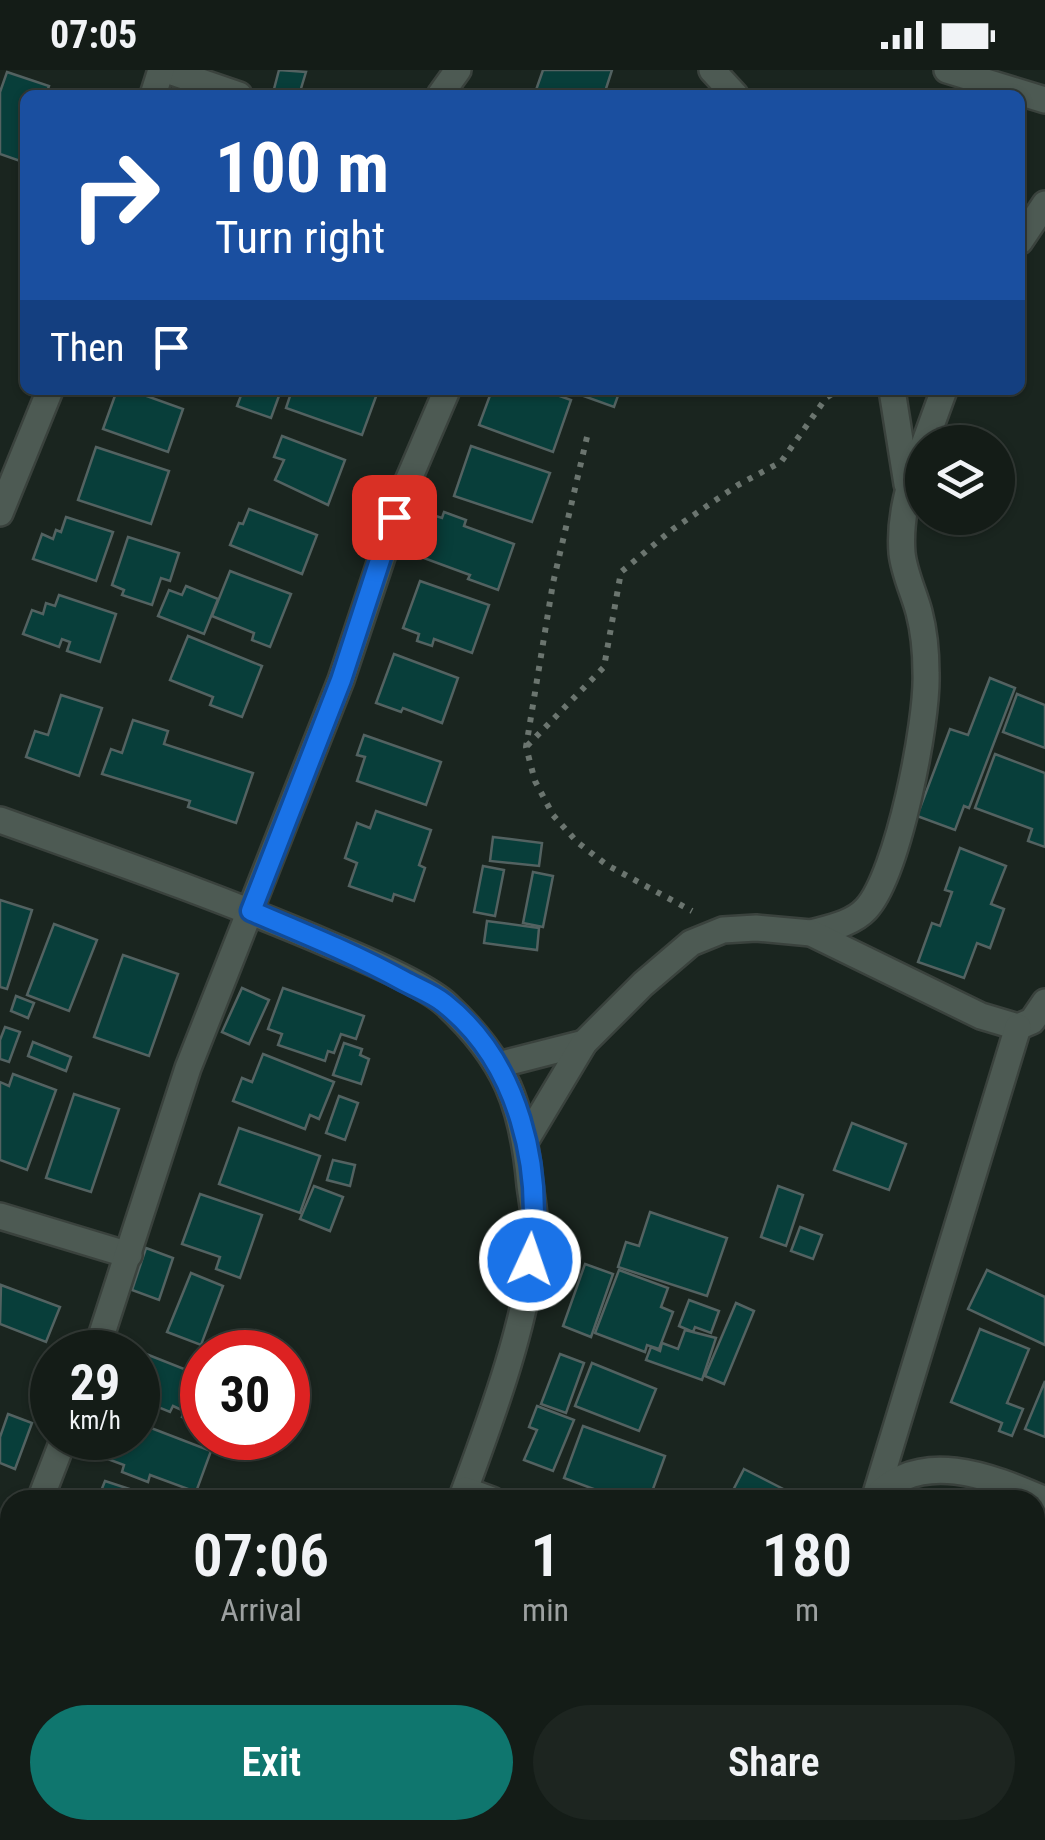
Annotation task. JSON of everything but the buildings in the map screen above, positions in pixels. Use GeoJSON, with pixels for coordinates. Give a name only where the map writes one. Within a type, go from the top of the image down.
{"type":"FeatureCollection","features":[{"type":"Feature","properties":{"kind":"street"},"geometry":{"type":"LineString","coordinates":[[164,70],[224,90]]}},
{"type":"Feature","properties":{"kind":"street"},"geometry":{"type":"LineString","coordinates":[[712,70],[730,90]]}},
{"type":"Feature","properties":{"kind":"street"},"geometry":{"type":"LineString","coordinates":[[947,70],[1012,90]]}},
{"type":"Feature","properties":{"kind":"street"},"geometry":{"type":"LineString","coordinates":[[1025,234],[1045,204]]}},
{"type":"Feature","properties":{"kind":"street"},"geometry":{"type":"LineString","coordinates":[[0,513],[48,395]]}},
{"type":"Feature","properties":{"kind":"street"},"geometry":{"type":"LineString","coordinates":[[103,1330],[188,1068],[341,680],[404,488],[445,395]]}},
{"type":"Feature","properties":{"kind":"street"},"geometry":{"type":"LineString","coordinates":[[893,395],[905,470]]}},
{"type":"Feature","properties":{"kind":"street"},"geometry":{"type":"LineString","coordinates":[[931,425],[942,395]]}},
{"type":"Feature","properties":{"kind":"street"},"geometry":{"type":"LineString","coordinates":[[810,933],[842,924],[865,911],[879,889],[892,855],[916,756],[926,676],[921,618],[902,556],[905,508]]}},
{"type":"Feature","properties":{"kind":"street"},"geometry":{"type":"LineString","coordinates":[[0,820],[251,911],[364,959],[443,1002],[479,1038],[498,1065],[516,1102],[526,1140],[535,1230],[522,1319],[465,1490]]}},
{"type":"Feature","properties":{"kind":"street"},"geometry":{"type":"LineString","coordinates":[[526,1140],[584,1044],[643,984],[691,943],[723,930],[756,928],[810,933],[981,1016],[1018,1027],[1032,1021],[1045,1002]]}},
{"type":"Feature","properties":{"kind":"street"},"geometry":{"type":"LineString","coordinates":[[876,1490],[1018,1027]]}},
{"type":"Feature","properties":{"kind":"street"},"geometry":{"type":"LineString","coordinates":[[498,1065],[584,1044]]}},
{"type":"Feature","properties":{"kind":"street"},"geometry":{"type":"LineString","coordinates":[[0,1216],[129,1255]]}},
{"type":"Feature","properties":{"kind":"street"},"geometry":{"type":"LineString","coordinates":[[44,1490],[55,1460]]}},
{"type":"Feature","properties":{"kind":"street"},"geometry":{"type":"LineString","coordinates":[[884,1490],[898,1478],[928,1468],[981,1477],[1017,1490]]}},
{"type":"Feature","properties":{"kind":"path"},"geometry":{"type":"LineString","coordinates":[[526,746],[604,667],[622,572],[673,529],[738,485],[782,462],[830,395]]}},
{"type":"Feature","properties":{"kind":"path"},"geometry":{"type":"LineString","coordinates":[[587,436],[554,583],[526,746],[535,781],[553,815],[577,842],[607,865],[723,930]]}},
{"type":"Feature","properties":{"kind":"route"},"geometry":{"type":"LineString","coordinates":[[394,517],[341,680],[251,911],[364,959],[443,1002],[479,1038],[516,1102],[526,1140],[535,1230],[530,1260]]}}]}
